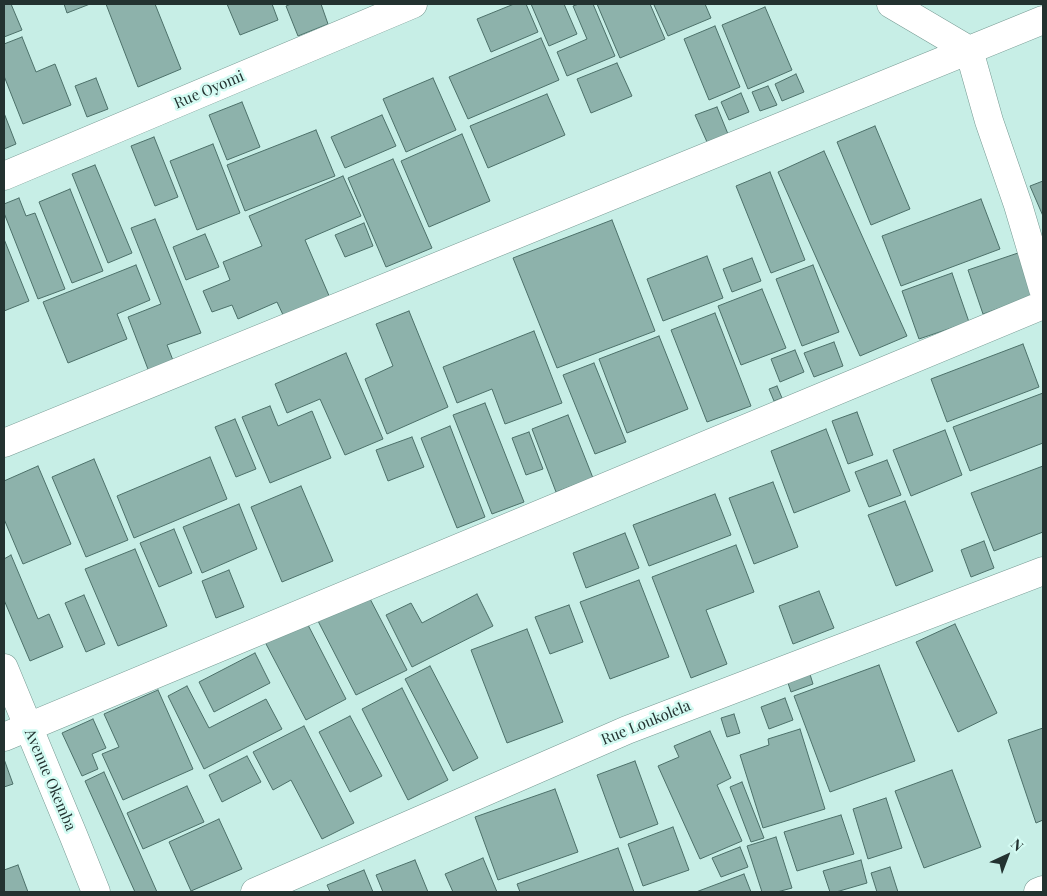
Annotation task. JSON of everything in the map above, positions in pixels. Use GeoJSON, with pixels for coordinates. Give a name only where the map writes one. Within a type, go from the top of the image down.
{"type":"FeatureCollection","features":[{"type":"Feature","properties":{"kind":"street","name":"Rue Oyomi"},"geometry":{"type":"LineString","coordinates":[[4,176],[413,4]]}},
{"type":"Feature","properties":{"kind":"street"},"geometry":{"type":"LineString","coordinates":[[891,4],[969,50],[989,122],[1018,205],[1043,290]]}},
{"type":"Feature","properties":{"kind":"street"},"geometry":{"type":"LineString","coordinates":[[4,443],[1043,20]]}},
{"type":"Feature","properties":{"kind":"street"},"geometry":{"type":"LineString","coordinates":[[16,732],[1043,305]]}},
{"type":"Feature","properties":{"kind":"street","name":"Rue Loukolela"},"geometry":{"type":"LineString","coordinates":[[256,892],[627,730],[1043,570]]}},
{"type":"Feature","properties":{"kind":"street","name":"Avenue Okemba"},"geometry":{"type":"LineString","coordinates":[[4,668],[16,732],[74,837],[96,892]]}},
{"type":"Feature","properties":{"kind":"street"},"geometry":{"type":"LineString","coordinates":[[1038,892],[1043,890]]}},
{"type":"Feature","properties":{"kind":"building"},"geometry":{"type":"Polygon","coordinates":[[[4,4],[11,4],[22,30],[4,37],[4,4]]]}},
{"type":"Feature","properties":{"kind":"building"},"geometry":{"type":"Polygon","coordinates":[[[64,4],[90,4],[67,13],[64,4]]]}},
{"type":"Feature","properties":{"kind":"building"},"geometry":{"type":"Polygon","coordinates":[[[106,4],[155,4],[181,69],[138,87],[106,4]]]}},
{"type":"Feature","properties":{"kind":"building"},"geometry":{"type":"Polygon","coordinates":[[[227,4],[272,4],[278,20],[240,35],[227,4]]]}},
{"type":"Feature","properties":{"kind":"building"},"geometry":{"type":"Polygon","coordinates":[[[291,4],[321,4],[328,24],[298,36],[286,6],[291,4]]]}},
{"type":"Feature","properties":{"kind":"building"},"geometry":{"type":"Polygon","coordinates":[[[514,4],[526,4],[538,32],[491,52],[477,19],[514,4]]]}},
{"type":"Feature","properties":{"kind":"building"},"geometry":{"type":"Polygon","coordinates":[[[531,4],[564,4],[577,34],[549,46],[531,4]]]}},
{"type":"Feature","properties":{"kind":"building"},"geometry":{"type":"Polygon","coordinates":[[[593,4],[615,56],[567,76],[557,52],[587,39],[573,6],[593,4]]]}},
{"type":"Feature","properties":{"kind":"building"},"geometry":{"type":"Polygon","coordinates":[[[597,4],[650,4],[665,39],[620,58],[597,4]]]}},
{"type":"Feature","properties":{"kind":"building"},"geometry":{"type":"Polygon","coordinates":[[[705,4],[711,18],[668,36],[654,5],[705,4]]]}},
{"type":"Feature","properties":{"kind":"building"},"geometry":{"type":"Polygon","coordinates":[[[765,7],[792,70],[748,89],[722,25],[765,7]]]}},
{"type":"Feature","properties":{"kind":"building"},"geometry":{"type":"Polygon","coordinates":[[[715,26],[740,87],[709,100],[684,39],[715,26]]]}},
{"type":"Feature","properties":{"kind":"building"},"geometry":{"type":"Polygon","coordinates":[[[22,37],[36,72],[55,64],[71,105],[23,124],[4,76],[4,44],[22,37]]]}},
{"type":"Feature","properties":{"kind":"building"},"geometry":{"type":"Polygon","coordinates":[[[541,38],[559,80],[468,119],[449,77],[541,38]]]}},
{"type":"Feature","properties":{"kind":"building"},"geometry":{"type":"Polygon","coordinates":[[[617,63],[632,96],[591,113],[577,79],[617,63]]]}},
{"type":"Feature","properties":{"kind":"building"},"geometry":{"type":"Polygon","coordinates":[[[796,74],[804,92],[782,101],[775,84],[796,74]]]}},
{"type":"Feature","properties":{"kind":"building"},"geometry":{"type":"Polygon","coordinates":[[[96,78],[108,109],[87,117],[75,86],[96,78]]]}},
{"type":"Feature","properties":{"kind":"building"},"geometry":{"type":"Polygon","coordinates":[[[433,78],[456,130],[406,152],[383,99],[433,78]]]}},
{"type":"Feature","properties":{"kind":"building"},"geometry":{"type":"Polygon","coordinates":[[[768,86],[777,105],[760,111],[752,92],[768,86]]]}},
{"type":"Feature","properties":{"kind":"building"},"geometry":{"type":"Polygon","coordinates":[[[741,93],[749,112],[729,120],[721,102],[741,93]]]}},
{"type":"Feature","properties":{"kind":"building"},"geometry":{"type":"Polygon","coordinates":[[[547,94],[565,135],[488,168],[470,126],[547,94]]]}},
{"type":"Feature","properties":{"kind":"building"},"geometry":{"type":"Polygon","coordinates":[[[242,102],[260,147],[227,160],[209,115],[242,102]]]}},
{"type":"Feature","properties":{"kind":"building"},"geometry":{"type":"Polygon","coordinates":[[[717,107],[728,134],[707,142],[695,115],[717,107]]]}},
{"type":"Feature","properties":{"kind":"building"},"geometry":{"type":"Polygon","coordinates":[[[4,113],[16,144],[4,149],[4,113]]]}},
{"type":"Feature","properties":{"kind":"building"},"geometry":{"type":"Polygon","coordinates":[[[382,115],[396,146],[345,168],[331,137],[382,115]]]}},
{"type":"Feature","properties":{"kind":"building"},"geometry":{"type":"Polygon","coordinates":[[[875,126],[910,209],[871,225],[837,142],[875,126]]]}},
{"type":"Feature","properties":{"kind":"building"},"geometry":{"type":"Polygon","coordinates":[[[316,130],[335,176],[245,211],[227,165],[316,130]]]}},
{"type":"Feature","properties":{"kind":"building"},"geometry":{"type":"Polygon","coordinates":[[[462,134],[490,201],[429,227],[401,161],[462,134]]]}},
{"type":"Feature","properties":{"kind":"building"},"geometry":{"type":"Polygon","coordinates":[[[154,137],[178,197],[155,206],[131,146],[154,137]]]}},
{"type":"Feature","properties":{"kind":"building"},"geometry":{"type":"Polygon","coordinates":[[[213,144],[240,213],[197,230],[170,161],[213,144]]]}},
{"type":"Feature","properties":{"kind":"building"},"geometry":{"type":"Polygon","coordinates":[[[824,151],[907,336],[860,356],[778,172],[824,151]]]}},
{"type":"Feature","properties":{"kind":"building"},"geometry":{"type":"Polygon","coordinates":[[[393,159],[432,248],[386,267],[348,178],[393,159]]]}},
{"type":"Feature","properties":{"kind":"building"},"geometry":{"type":"Polygon","coordinates":[[[95,165],[132,253],[108,263],[72,174],[95,165]]]}},
{"type":"Feature","properties":{"kind":"building"},"geometry":{"type":"Polygon","coordinates":[[[770,172],[805,260],[771,273],[736,186],[770,172]]]}},
{"type":"Feature","properties":{"kind":"building"},"geometry":{"type":"Polygon","coordinates":[[[343,176],[361,216],[305,240],[330,298],[284,317],[277,302],[238,319],[232,305],[212,312],[203,291],[230,280],[223,262],[262,246],[249,216],[343,176]]]}},
{"type":"Feature","properties":{"kind":"building"},"geometry":{"type":"Polygon","coordinates":[[[1043,181],[1043,216],[1030,186],[1043,181]]]}},
{"type":"Feature","properties":{"kind":"building"},"geometry":{"type":"Polygon","coordinates":[[[70,189],[103,271],[72,283],[39,202],[70,189]]]}},
{"type":"Feature","properties":{"kind":"building"},"geometry":{"type":"Polygon","coordinates":[[[19,198],[26,216],[35,213],[65,289],[38,299],[4,213],[4,204],[19,198]]]}},
{"type":"Feature","properties":{"kind":"building"},"geometry":{"type":"Polygon","coordinates":[[[981,199],[1000,249],[901,286],[882,236],[981,199]]]}},
{"type":"Feature","properties":{"kind":"building"},"geometry":{"type":"Polygon","coordinates":[[[155,219],[201,333],[167,345],[176,368],[151,377],[128,317],[161,304],[131,228],[155,219]]]}},
{"type":"Feature","properties":{"kind":"building"},"geometry":{"type":"Polygon","coordinates":[[[612,220],[655,331],[557,368],[513,258],[612,220]]]}},
{"type":"Feature","properties":{"kind":"building"},"geometry":{"type":"Polygon","coordinates":[[[364,223],[373,246],[345,257],[335,235],[364,223]]]}},
{"type":"Feature","properties":{"kind":"building"},"geometry":{"type":"Polygon","coordinates":[[[205,234],[219,267],[186,280],[173,247],[205,234]]]}},
{"type":"Feature","properties":{"kind":"building"},"geometry":{"type":"Polygon","coordinates":[[[4,239],[29,301],[4,311],[4,239]]]}},
{"type":"Feature","properties":{"kind":"building"},"geometry":{"type":"Polygon","coordinates":[[[1018,253],[1034,296],[983,314],[968,270],[1018,253]]]}},
{"type":"Feature","properties":{"kind":"building"},"geometry":{"type":"Polygon","coordinates":[[[707,256],[723,298],[663,321],[647,279],[707,256]]]}},
{"type":"Feature","properties":{"kind":"building"},"geometry":{"type":"Polygon","coordinates":[[[752,258],[761,281],[732,292],[723,269],[752,258]]]}},
{"type":"Feature","properties":{"kind":"building"},"geometry":{"type":"Polygon","coordinates":[[[136,265],[150,300],[117,314],[127,339],[68,363],[43,302],[136,265]]]}},
{"type":"Feature","properties":{"kind":"building"},"geometry":{"type":"Polygon","coordinates":[[[813,265],[839,332],[802,346],[776,279],[813,265]]]}},
{"type":"Feature","properties":{"kind":"building"},"geometry":{"type":"Polygon","coordinates":[[[952,273],[969,322],[919,339],[902,291],[952,273]]]}},
{"type":"Feature","properties":{"kind":"building"},"geometry":{"type":"Polygon","coordinates":[[[762,289],[786,348],[741,365],[718,306],[762,289]]]}},
{"type":"Feature","properties":{"kind":"building"},"geometry":{"type":"Polygon","coordinates":[[[409,311],[448,407],[387,434],[365,379],[393,366],[376,324],[409,311]]]}},
{"type":"Feature","properties":{"kind":"building"},"geometry":{"type":"Polygon","coordinates":[[[715,313],[751,406],[707,422],[671,330],[715,313]]]}},
{"type":"Feature","properties":{"kind":"building"},"geometry":{"type":"Polygon","coordinates":[[[534,331],[562,403],[505,424],[492,389],[457,403],[443,367],[534,331]]]}},
{"type":"Feature","properties":{"kind":"building"},"geometry":{"type":"Polygon","coordinates":[[[659,336],[688,409],[627,433],[599,359],[659,336]]]}},
{"type":"Feature","properties":{"kind":"building"},"geometry":{"type":"Polygon","coordinates":[[[834,342],[843,366],[814,377],[804,353],[834,342]]]}},
{"type":"Feature","properties":{"kind":"building"},"geometry":{"type":"Polygon","coordinates":[[[1023,344],[1039,387],[947,422],[931,379],[1023,344]]]}},
{"type":"Feature","properties":{"kind":"building"},"geometry":{"type":"Polygon","coordinates":[[[795,350],[804,372],[780,382],[771,359],[795,350]]]}},
{"type":"Feature","properties":{"kind":"building"},"geometry":{"type":"Polygon","coordinates":[[[346,353],[383,439],[345,455],[320,399],[287,413],[275,384],[346,353]]]}},
{"type":"Feature","properties":{"kind":"building"},"geometry":{"type":"Polygon","coordinates":[[[594,363],[626,442],[595,454],[563,375],[594,363]]]}},
{"type":"Feature","properties":{"kind":"building"},"geometry":{"type":"Polygon","coordinates":[[[777,386],[782,398],[774,401],[769,389],[777,386]]]}},
{"type":"Feature","properties":{"kind":"building"},"geometry":{"type":"Polygon","coordinates":[[[1043,393],[1043,443],[970,471],[953,427],[1043,393]]]}},
{"type":"Feature","properties":{"kind":"building"},"geometry":{"type":"Polygon","coordinates":[[[485,403],[524,502],[492,514],[453,415],[485,403]]]}},
{"type":"Feature","properties":{"kind":"building"},"geometry":{"type":"Polygon","coordinates":[[[270,406],[278,426],[312,411],[331,458],[270,483],[242,417],[270,406]]]}},
{"type":"Feature","properties":{"kind":"building"},"geometry":{"type":"Polygon","coordinates":[[[857,412],[873,455],[848,464],[832,421],[857,412]]]}},
{"type":"Feature","properties":{"kind":"building"},"geometry":{"type":"Polygon","coordinates":[[[568,415],[593,478],[556,492],[532,429],[568,415]]]}},
{"type":"Feature","properties":{"kind":"building"},"geometry":{"type":"Polygon","coordinates":[[[235,419],[256,469],[236,477],[215,427],[235,419]]]}},
{"type":"Feature","properties":{"kind":"building"},"geometry":{"type":"Polygon","coordinates":[[[450,426],[485,517],[457,528],[421,438],[450,426]]]}},
{"type":"Feature","properties":{"kind":"building"},"geometry":{"type":"Polygon","coordinates":[[[826,429],[850,491],[794,513],[771,451],[826,429]]]}},
{"type":"Feature","properties":{"kind":"building"},"geometry":{"type":"Polygon","coordinates":[[[945,430],[962,475],[911,496],[893,450],[945,430]]]}},
{"type":"Feature","properties":{"kind":"building"},"geometry":{"type":"Polygon","coordinates":[[[529,432],[543,469],[526,475],[512,438],[529,432]]]}},
{"type":"Feature","properties":{"kind":"building"},"geometry":{"type":"Polygon","coordinates":[[[412,437],[424,467],[388,481],[376,450],[412,437]]]}},
{"type":"Feature","properties":{"kind":"building"},"geometry":{"type":"Polygon","coordinates":[[[210,457],[227,499],[134,538],[117,496],[210,457]]]}},
{"type":"Feature","properties":{"kind":"building"},"geometry":{"type":"Polygon","coordinates":[[[94,459],[128,540],[86,557],[52,477],[94,459]]]}},
{"type":"Feature","properties":{"kind":"building"},"geometry":{"type":"Polygon","coordinates":[[[887,460],[901,495],[869,507],[855,472],[887,460]]]}},
{"type":"Feature","properties":{"kind":"building"},"geometry":{"type":"Polygon","coordinates":[[[38,466],[71,544],[23,564],[4,519],[4,481],[38,466]]]}},
{"type":"Feature","properties":{"kind":"building"},"geometry":{"type":"Polygon","coordinates":[[[1043,466],[1043,532],[994,551],[971,493],[1043,466]]]}},
{"type":"Feature","properties":{"kind":"building"},"geometry":{"type":"Polygon","coordinates":[[[773,482],[798,547],[754,564],[729,498],[773,482]]]}},
{"type":"Feature","properties":{"kind":"building"},"geometry":{"type":"Polygon","coordinates":[[[301,486],[333,561],[282,582],[251,507],[301,486]]]}},
{"type":"Feature","properties":{"kind":"building"},"geometry":{"type":"Polygon","coordinates":[[[715,494],[731,535],[649,566],[633,525],[715,494]]]}},
{"type":"Feature","properties":{"kind":"building"},"geometry":{"type":"Polygon","coordinates":[[[905,501],[933,571],[896,586],[868,515],[905,501]]]}},
{"type":"Feature","properties":{"kind":"building"},"geometry":{"type":"Polygon","coordinates":[[[239,504],[257,549],[202,573],[183,527],[239,504]]]}},
{"type":"Feature","properties":{"kind":"building"},"geometry":{"type":"Polygon","coordinates":[[[174,529],[192,573],[159,587],[140,543],[174,529]]]}},
{"type":"Feature","properties":{"kind":"building"},"geometry":{"type":"Polygon","coordinates":[[[625,533],[639,568],[586,588],[573,553],[625,533]]]}},
{"type":"Feature","properties":{"kind":"building"},"geometry":{"type":"Polygon","coordinates":[[[984,541],[994,568],[971,577],[961,550],[984,541]]]}},
{"type":"Feature","properties":{"kind":"building"},"geometry":{"type":"Polygon","coordinates":[[[736,545],[754,592],[706,610],[727,664],[691,678],[652,577],[736,545]]]}},
{"type":"Feature","properties":{"kind":"building"},"geometry":{"type":"Polygon","coordinates":[[[135,549],[167,626],[118,646],[85,569],[135,549]]]}},
{"type":"Feature","properties":{"kind":"building"},"geometry":{"type":"Polygon","coordinates":[[[11,555],[38,619],[49,614],[63,647],[30,661],[4,600],[4,559],[11,555]]]}},
{"type":"Feature","properties":{"kind":"building"},"geometry":{"type":"Polygon","coordinates":[[[229,570],[244,607],[216,618],[202,581],[229,570]]]}},
{"type":"Feature","properties":{"kind":"building"},"geometry":{"type":"Polygon","coordinates":[[[639,580],[669,657],[610,679],[580,602],[639,580]]]}},
{"type":"Feature","properties":{"kind":"building"},"geometry":{"type":"Polygon","coordinates":[[[819,591],[834,628],[793,644],[779,606],[819,591]]]}},
{"type":"Feature","properties":{"kind":"building"},"geometry":{"type":"Polygon","coordinates":[[[477,594],[493,626],[412,667],[386,615],[411,603],[422,623],[477,594]]]}},
{"type":"Feature","properties":{"kind":"building"},"geometry":{"type":"Polygon","coordinates":[[[84,595],[105,644],[86,652],[65,603],[84,595]]]}},
{"type":"Feature","properties":{"kind":"building"},"geometry":{"type":"Polygon","coordinates":[[[368,595],[407,670],[356,695],[318,621],[368,595]]]}},
{"type":"Feature","properties":{"kind":"building"},"geometry":{"type":"Polygon","coordinates":[[[569,605],[583,642],[550,654],[535,617],[569,605]]]}},
{"type":"Feature","properties":{"kind":"building"},"geometry":{"type":"Polygon","coordinates":[[[306,621],[346,699],[306,720],[265,642],[306,621]]]}},
{"type":"Feature","properties":{"kind":"building"},"geometry":{"type":"Polygon","coordinates":[[[955,624],[997,713],[958,732],[916,642],[955,624]]]}},
{"type":"Feature","properties":{"kind":"building"},"geometry":{"type":"Polygon","coordinates":[[[527,629],[563,722],[507,743],[471,650],[527,629]]]}},
{"type":"Feature","properties":{"kind":"building"},"geometry":{"type":"Polygon","coordinates":[[[255,653],[270,683],[214,712],[199,682],[255,653]]]}},
{"type":"Feature","properties":{"kind":"building"},"geometry":{"type":"Polygon","coordinates":[[[879,665],[915,761],[830,792],[794,696],[879,665]]]}},
{"type":"Feature","properties":{"kind":"building"},"geometry":{"type":"Polygon","coordinates":[[[430,666],[478,758],[453,771],[405,679],[430,666]]]}},
{"type":"Feature","properties":{"kind":"building"},"geometry":{"type":"Polygon","coordinates":[[[809,671],[813,684],[791,692],[787,680],[809,671]]]}},
{"type":"Feature","properties":{"kind":"building"},"geometry":{"type":"Polygon","coordinates":[[[187,686],[209,728],[266,699],[282,729],[204,769],[168,696],[187,686]]]}},
{"type":"Feature","properties":{"kind":"building"},"geometry":{"type":"Polygon","coordinates":[[[402,688],[448,780],[408,800],[362,709],[402,688]]]}},
{"type":"Feature","properties":{"kind":"building"},"geometry":{"type":"Polygon","coordinates":[[[158,690],[193,769],[123,800],[102,754],[119,747],[104,714],[158,690]]]}},
{"type":"Feature","properties":{"kind":"building"},"geometry":{"type":"Polygon","coordinates":[[[785,698],[793,720],[769,729],[761,707],[785,698]]]}},
{"type":"Feature","properties":{"kind":"building"},"geometry":{"type":"Polygon","coordinates":[[[734,714],[740,733],[727,737],[721,718],[734,714]]]}},
{"type":"Feature","properties":{"kind":"building"},"geometry":{"type":"Polygon","coordinates":[[[350,716],[382,776],[350,792],[319,732],[350,716]]]}},
{"type":"Feature","properties":{"kind":"building"},"geometry":{"type":"Polygon","coordinates":[[[93,719],[106,748],[92,754],[98,769],[82,776],[62,733],[93,719]]]}},
{"type":"Feature","properties":{"kind":"building"},"geometry":{"type":"Polygon","coordinates":[[[304,726],[354,823],[322,839],[291,780],[273,790],[253,752],[304,726]]]}},
{"type":"Feature","properties":{"kind":"building"},"geometry":{"type":"Polygon","coordinates":[[[1043,728],[1043,820],[1036,823],[1008,740],[1043,728]]]}},
{"type":"Feature","properties":{"kind":"building"},"geometry":{"type":"Polygon","coordinates":[[[800,729],[825,809],[763,828],[740,755],[769,745],[768,739],[800,729]]]}},
{"type":"Feature","properties":{"kind":"building"},"geometry":{"type":"Polygon","coordinates":[[[710,731],[731,778],[717,785],[742,841],[700,859],[658,766],[679,757],[674,746],[710,731]]]}},
{"type":"Feature","properties":{"kind":"building"},"geometry":{"type":"Polygon","coordinates":[[[247,756],[261,782],[222,802],[209,775],[247,756]]]}},
{"type":"Feature","properties":{"kind":"building"},"geometry":{"type":"Polygon","coordinates":[[[4,759],[13,784],[4,787],[4,759]]]}},
{"type":"Feature","properties":{"kind":"building"},"geometry":{"type":"Polygon","coordinates":[[[635,761],[658,824],[620,838],[597,775],[635,761]]]}},
{"type":"Feature","properties":{"kind":"building"},"geometry":{"type":"Polygon","coordinates":[[[952,770],[981,847],[924,868],[895,791],[952,770]]]}},
{"type":"Feature","properties":{"kind":"building"},"geometry":{"type":"Polygon","coordinates":[[[104,772],[157,892],[135,892],[85,781],[104,772]]]}},
{"type":"Feature","properties":{"kind":"building"},"geometry":{"type":"Polygon","coordinates":[[[742,782],[764,838],[751,842],[730,787],[742,782]]]}},
{"type":"Feature","properties":{"kind":"building"},"geometry":{"type":"Polygon","coordinates":[[[187,786],[204,822],[143,849],[127,813],[187,786]]]}},
{"type":"Feature","properties":{"kind":"building"},"geometry":{"type":"Polygon","coordinates":[[[555,789],[578,852],[498,880],[475,817],[555,789]]]}},
{"type":"Feature","properties":{"kind":"building"},"geometry":{"type":"Polygon","coordinates":[[[886,798],[902,848],[868,859],[853,809],[886,798]]]}},
{"type":"Feature","properties":{"kind":"building"},"geometry":{"type":"Polygon","coordinates":[[[841,815],[854,854],[797,871],[784,832],[841,815]]]}},
{"type":"Feature","properties":{"kind":"building"},"geometry":{"type":"Polygon","coordinates":[[[219,819],[242,869],[191,891],[169,842],[219,819]]]}},
{"type":"Feature","properties":{"kind":"building"},"geometry":{"type":"Polygon","coordinates":[[[673,827],[689,870],[643,886],[628,844],[673,827]]]}},
{"type":"Feature","properties":{"kind":"building"},"geometry":{"type":"Polygon","coordinates":[[[776,837],[792,888],[777,892],[762,892],[747,846],[776,837]]]}},
{"type":"Feature","properties":{"kind":"building"},"geometry":{"type":"Polygon","coordinates":[[[740,847],[748,867],[721,877],[712,858],[740,847]]]}},
{"type":"Feature","properties":{"kind":"building"},"geometry":{"type":"Polygon","coordinates":[[[618,848],[634,892],[520,892],[517,884],[618,848]]]}},
{"type":"Feature","properties":{"kind":"building"},"geometry":{"type":"Polygon","coordinates":[[[483,858],[497,892],[453,892],[445,874],[483,858]]]}},
{"type":"Feature","properties":{"kind":"building"},"geometry":{"type":"Polygon","coordinates":[[[415,860],[428,892],[383,892],[376,875],[415,860]]]}},
{"type":"Feature","properties":{"kind":"building"},"geometry":{"type":"Polygon","coordinates":[[[861,860],[867,883],[830,892],[823,871],[861,860]]]}},
{"type":"Feature","properties":{"kind":"building"},"geometry":{"type":"Polygon","coordinates":[[[18,865],[28,892],[4,892],[4,870],[18,865]]]}},
{"type":"Feature","properties":{"kind":"building"},"geometry":{"type":"Polygon","coordinates":[[[890,867],[898,892],[877,892],[871,873],[890,867]]]}},
{"type":"Feature","properties":{"kind":"building"},"geometry":{"type":"Polygon","coordinates":[[[364,870],[373,892],[330,892],[327,885],[364,870]]]}},
{"type":"Feature","properties":{"kind":"building"},"geometry":{"type":"Polygon","coordinates":[[[744,874],[751,892],[696,892],[744,874]]]}}]}
